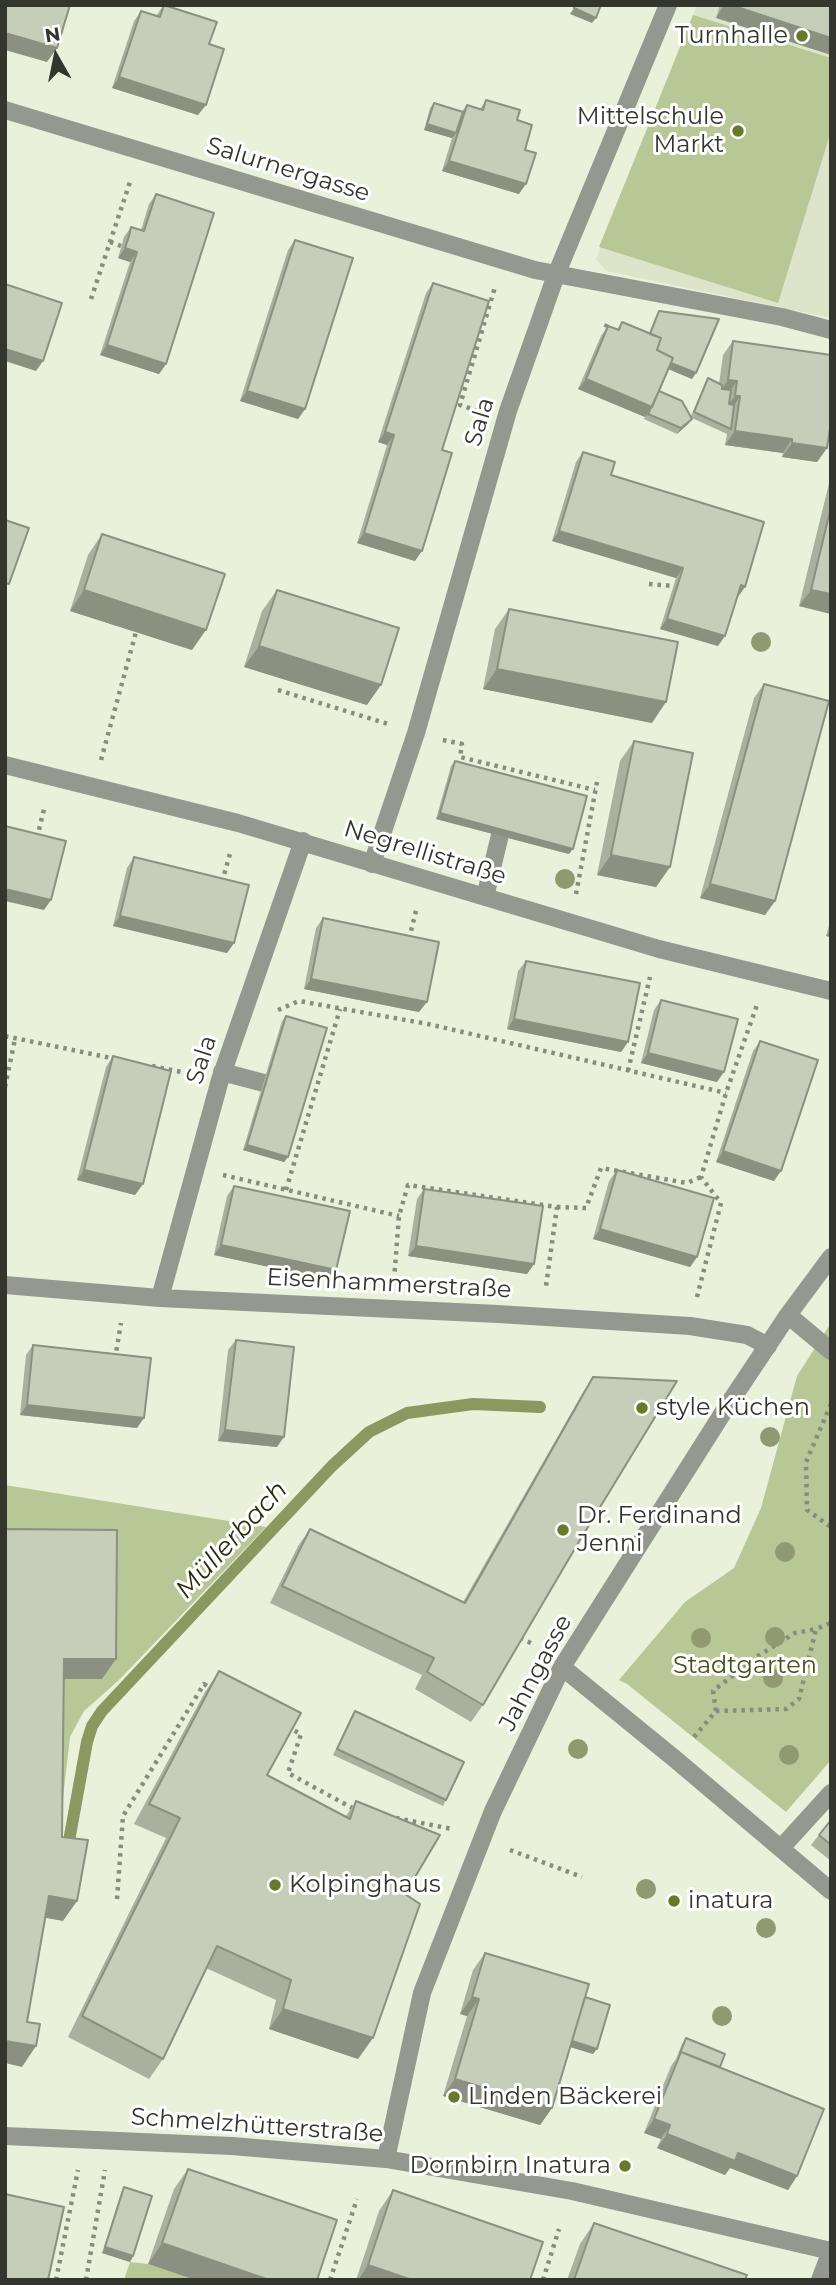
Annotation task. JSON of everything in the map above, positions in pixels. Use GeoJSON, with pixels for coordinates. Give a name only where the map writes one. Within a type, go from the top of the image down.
{"type":"FeatureCollection","features":[{"type":"Feature","properties":{"kind":"street","name":"Sala"},"geometry":{"type":"LineString","coordinates":[[372,864],[416,733],[505,420],[556,275],[668,5]]}},
{"type":"Feature","properties":{"kind":"street","name":"Salurnergasse"},"geometry":{"type":"LineString","coordinates":[[5,110],[535,270],[782,317],[831,330]]}},
{"type":"Feature","properties":{"kind":"street","name":"Negrellistraße"},"geometry":{"type":"LineString","coordinates":[[5,765],[238,823],[659,949],[831,991]]}},
{"type":"Feature","properties":{"kind":"street"},"geometry":{"type":"LineString","coordinates":[[485,897],[500,835]]}},
{"type":"Feature","properties":{"kind":"street","name":"Sala"},"geometry":{"type":"LineString","coordinates":[[159,1298],[221,1076],[303,841]]}},
{"type":"Feature","properties":{"kind":"street"},"geometry":{"type":"LineString","coordinates":[[221,1076],[264,1083]]}},
{"type":"Feature","properties":{"kind":"street","name":"Jahngasse"},"geometry":{"type":"LineString","coordinates":[[386,2159],[422,1993],[493,1811],[562,1667],[652,1522],[788,1315],[831,1257]]}},
{"type":"Feature","properties":{"kind":"street","name":"Eisenhammerstraße"},"geometry":{"type":"LineString","coordinates":[[5,1285],[159,1298],[541,1316],[690,1326],[747,1335],[768,1346]]}},
{"type":"Feature","properties":{"kind":"street"},"geometry":{"type":"LineString","coordinates":[[788,1315],[831,1351]]}},
{"type":"Feature","properties":{"kind":"street"},"geometry":{"type":"LineString","coordinates":[[562,1667],[676,1759],[831,1891]]}},
{"type":"Feature","properties":{"kind":"street"},"geometry":{"type":"LineString","coordinates":[[781,1848],[831,1793]]}},
{"type":"Feature","properties":{"kind":"street","name":"Schmelzhütterstraße"},"geometry":{"type":"LineString","coordinates":[[5,2136],[218,2145],[386,2159],[572,2191],[831,2251]]}},
{"type":"Feature","properties":{"kind":"street"},"geometry":{"type":"LineString","coordinates":[[820,2280],[831,2251]]}},
{"type":"Feature","properties":{"kind":"path"},"geometry":{"type":"LineString","coordinates":[[91,299],[134,168]]}},
{"type":"Feature","properties":{"kind":"path"},"geometry":{"type":"LineString","coordinates":[[110,242],[121,246]]}},
{"type":"Feature","properties":{"kind":"path"},"geometry":{"type":"LineString","coordinates":[[495,285],[460,405],[505,420]]}},
{"type":"Feature","properties":{"kind":"path"},"geometry":{"type":"LineString","coordinates":[[609,320],[604,331],[613,337]]}},
{"type":"Feature","properties":{"kind":"path"},"geometry":{"type":"LineString","coordinates":[[467,358],[474,359]]}},
{"type":"Feature","properties":{"kind":"path"},"geometry":{"type":"LineString","coordinates":[[649,584],[674,586]]}},
{"type":"Feature","properties":{"kind":"path"},"geometry":{"type":"LineString","coordinates":[[94,786],[136,632]]}},
{"type":"Feature","properties":{"kind":"path"},"geometry":{"type":"LineString","coordinates":[[278,690],[416,733],[462,744],[460,757],[595,790]]}},
{"type":"Feature","properties":{"kind":"path"},"geometry":{"type":"LineString","coordinates":[[35,845],[53,776]]}},
{"type":"Feature","properties":{"kind":"path"},"geometry":{"type":"LineString","coordinates":[[576,898],[598,777]]}},
{"type":"Feature","properties":{"kind":"path"},"geometry":{"type":"LineString","coordinates":[[220,890],[238,823]]}},
{"type":"Feature","properties":{"kind":"path"},"geometry":{"type":"LineString","coordinates":[[407,947],[419,903]]}},
{"type":"Feature","properties":{"kind":"path"},"geometry":{"type":"LineString","coordinates":[[628,1070],[652,966]]}},
{"type":"Feature","properties":{"kind":"path"},"geometry":{"type":"LineString","coordinates":[[701,1177],[726,1093],[761,995]]}},
{"type":"Feature","properties":{"kind":"path"},"geometry":{"type":"LineString","coordinates":[[238,1027],[299,1001],[428,1024],[726,1093]]}},
{"type":"Feature","properties":{"kind":"path"},"geometry":{"type":"LineString","coordinates":[[286,1190],[340,1009]]}},
{"type":"Feature","properties":{"kind":"path"},"geometry":{"type":"LineString","coordinates":[[5,1037],[124,1060]]}},
{"type":"Feature","properties":{"kind":"path"},"geometry":{"type":"LineString","coordinates":[[5,1087],[15,1039]]}},
{"type":"Feature","properties":{"kind":"path"},"geometry":{"type":"LineString","coordinates":[[152,1066],[221,1076]]}},
{"type":"Feature","properties":{"kind":"path"},"geometry":{"type":"LineString","coordinates":[[392,1309],[399,1216],[408,1185],[557,1207],[586,1208],[601,1168],[687,1183],[701,1177]]}},
{"type":"Feature","properties":{"kind":"path"},"geometry":{"type":"LineString","coordinates":[[195,1169],[399,1216]]}},
{"type":"Feature","properties":{"kind":"path"},"geometry":{"type":"LineString","coordinates":[[690,1326],[721,1203],[701,1177]]}},
{"type":"Feature","properties":{"kind":"path"},"geometry":{"type":"LineString","coordinates":[[541,1316],[557,1207]]}},
{"type":"Feature","properties":{"kind":"path"},"geometry":{"type":"LineString","coordinates":[[115,1365],[122,1312]]}},
{"type":"Feature","properties":{"kind":"path"},"geometry":{"type":"LineString","coordinates":[[831,1404],[806,1462],[807,1510],[831,1527]]}},
{"type":"Feature","properties":{"kind":"path"},"geometry":{"type":"LineString","coordinates":[[676,1759],[716,1711],[713,1691],[758,1656],[795,1633],[831,1623]]}},
{"type":"Feature","properties":{"kind":"path"},"geometry":{"type":"LineString","coordinates":[[716,1711],[786,1709],[799,1699],[816,1629]]}},
{"type":"Feature","properties":{"kind":"path"},"geometry":{"type":"LineString","coordinates":[[520,1638],[533,1644]]}},
{"type":"Feature","properties":{"kind":"path"},"geometry":{"type":"LineString","coordinates":[[117,1899],[123,1816],[204,1685],[216,1691]]}},
{"type":"Feature","properties":{"kind":"path"},"geometry":{"type":"LineString","coordinates":[[277,1722],[301,1734],[288,1773],[353,1809],[366,1812]]}},
{"type":"Feature","properties":{"kind":"path"},"geometry":{"type":"LineString","coordinates":[[392,1817],[457,1830]]}},
{"type":"Feature","properties":{"kind":"path"},"geometry":{"type":"LineString","coordinates":[[506,1848],[582,1877]]}},
{"type":"Feature","properties":{"kind":"path"},"geometry":{"type":"LineString","coordinates":[[56,2280],[79,2162]]}},
{"type":"Feature","properties":{"kind":"path"},"geometry":{"type":"LineString","coordinates":[[86,2280],[106,2163]]}},
{"type":"Feature","properties":{"kind":"path"},"geometry":{"type":"LineString","coordinates":[[330,2280],[357,2199]]}},
{"type":"Feature","properties":{"kind":"path"},"geometry":{"type":"LineString","coordinates":[[542,2280],[559,2229]]}},
{"type":"Feature","properties":{"kind":"shaded area","name":"Mittelschule Markt"},"geometry":{"type":"Polygon","coordinates":[[[697,5],[831,5],[831,318],[606,271],[596,259],[697,5]]]}},
{"type":"Feature","properties":{"kind":"green space","name":"Mittelschule Markt"},"geometry":{"type":"Polygon","coordinates":[[[693,15],[831,58],[831,131],[778,303],[599,247],[693,15]]]}},
{"type":"Feature","properties":{"kind":"green space","name":"Stadtgarten"},"geometry":{"type":"Polygon","coordinates":[[[831,1323],[831,1760],[786,1812],[619,1680],[685,1602],[734,1568],[761,1508],[797,1376],[831,1323]]]}},
{"type":"Feature","properties":{"kind":"green space"},"geometry":{"type":"Polygon","coordinates":[[[5,1485],[266,1527],[118,1681],[84,1711],[70,1737],[56,1858],[5,1549],[5,1485]]]}},
{"type":"Feature","properties":{"kind":"green space"},"geometry":{"type":"Polygon","coordinates":[[[130,2262],[148,2264],[195,2280],[124,2280],[130,2262]]]}},
{"type":"Feature","properties":{"kind":"building"},"geometry":{"type":"Polygon","coordinates":[[[5,5],[70,5],[57,48],[5,33],[5,5]]]}},
{"type":"Feature","properties":{"kind":"building"},"geometry":{"type":"Polygon","coordinates":[[[164,5],[217,22],[209,44],[224,49],[206,105],[119,77],[141,11],[160,17],[164,5]]]}},
{"type":"Feature","properties":{"kind":"building"},"geometry":{"type":"Polygon","coordinates":[[[575,5],[601,5],[596,18],[574,8],[575,5]]]}},
{"type":"Feature","properties":{"kind":"building"},"geometry":{"type":"Polygon","coordinates":[[[731,5],[831,5],[831,38],[731,5]]]}},
{"type":"Feature","properties":{"kind":"building"},"geometry":{"type":"Polygon","coordinates":[[[486,100],[520,110],[517,120],[532,125],[525,150],[536,153],[526,184],[449,161],[467,105],[483,110],[486,100]]]}},
{"type":"Feature","properties":{"kind":"building"},"geometry":{"type":"Polygon","coordinates":[[[434,103],[463,112],[456,133],[427,124],[434,103]]]}},
{"type":"Feature","properties":{"kind":"building"},"geometry":{"type":"Polygon","coordinates":[[[156,194],[214,213],[166,364],[107,345],[137,252],[125,248],[131,227],[144,231],[156,194]]]}},
{"type":"Feature","properties":{"kind":"building"},"geometry":{"type":"Polygon","coordinates":[[[295,240],[353,258],[305,409],[247,391],[295,240]]]}},
{"type":"Feature","properties":{"kind":"building"},"geometry":{"type":"Polygon","coordinates":[[[433,283],[489,301],[442,450],[452,453],[422,551],[364,533],[394,435],[385,432],[433,283]]]}},
{"type":"Feature","properties":{"kind":"building"},"geometry":{"type":"Polygon","coordinates":[[[5,284],[62,303],[43,361],[5,349],[5,284]]]}},
{"type":"Feature","properties":{"kind":"building"},"geometry":{"type":"Polygon","coordinates":[[[659,311],[719,319],[696,373],[671,363],[673,358],[657,350],[661,338],[650,334],[659,311]]]}},
{"type":"Feature","properties":{"kind":"building"},"geometry":{"type":"Polygon","coordinates":[[[622,322],[661,338],[657,350],[673,358],[652,407],[586,379],[608,326],[619,330],[622,322]]]}},
{"type":"Feature","properties":{"kind":"building"},"geometry":{"type":"Polygon","coordinates":[[[733,341],[831,355],[831,422],[827,448],[792,443],[792,439],[735,431],[740,396],[735,396],[737,381],[728,380],[733,341]]]}},
{"type":"Feature","properties":{"kind":"building"},"geometry":{"type":"Polygon","coordinates":[[[708,378],[722,385],[722,389],[731,390],[729,404],[734,405],[731,429],[694,412],[708,378]]]}},
{"type":"Feature","properties":{"kind":"building"},"geometry":{"type":"Polygon","coordinates":[[[659,391],[682,401],[692,419],[681,428],[648,414],[659,391]]]}},
{"type":"Feature","properties":{"kind":"building"},"geometry":{"type":"Polygon","coordinates":[[[583,452],[615,462],[611,475],[764,522],[745,587],[741,585],[725,636],[667,619],[683,568],[559,531],[583,452]]]}},
{"type":"Feature","properties":{"kind":"building"},"geometry":{"type":"Polygon","coordinates":[[[831,507],[831,594],[811,590],[831,507]]]}},
{"type":"Feature","properties":{"kind":"building"},"geometry":{"type":"Polygon","coordinates":[[[5,520],[29,528],[9,584],[5,583],[5,520]]]}},
{"type":"Feature","properties":{"kind":"building"},"geometry":{"type":"Polygon","coordinates":[[[102,534],[225,574],[206,630],[84,590],[102,534]]]}},
{"type":"Feature","properties":{"kind":"building"},"geometry":{"type":"Polygon","coordinates":[[[277,590],[399,628],[381,685],[259,646],[277,590]]]}},
{"type":"Feature","properties":{"kind":"building"},"geometry":{"type":"Polygon","coordinates":[[[509,609],[678,642],[666,702],[497,669],[509,609]]]}},
{"type":"Feature","properties":{"kind":"building"},"geometry":{"type":"Polygon","coordinates":[[[764,684],[829,701],[775,901],[710,884],[764,684]]]}},
{"type":"Feature","properties":{"kind":"building"},"geometry":{"type":"Polygon","coordinates":[[[634,741],[693,753],[670,867],[611,855],[634,741]]]}},
{"type":"Feature","properties":{"kind":"building"},"geometry":{"type":"Polygon","coordinates":[[[455,761],[587,796],[573,849],[440,813],[455,761]]]}},
{"type":"Feature","properties":{"kind":"building"},"geometry":{"type":"Polygon","coordinates":[[[5,826],[66,841],[51,900],[5,889],[5,826]]]}},
{"type":"Feature","properties":{"kind":"building"},"geometry":{"type":"Polygon","coordinates":[[[134,857],[249,885],[234,943],[120,916],[134,857]]]}},
{"type":"Feature","properties":{"kind":"building"},"geometry":{"type":"Polygon","coordinates":[[[323,918],[439,942],[427,1002],[311,979],[323,918]]]}},
{"type":"Feature","properties":{"kind":"building"},"geometry":{"type":"Polygon","coordinates":[[[526,961],[640,983],[628,1042],[514,1019],[526,961]]]}},
{"type":"Feature","properties":{"kind":"building"},"geometry":{"type":"Polygon","coordinates":[[[661,1000],[738,1019],[724,1072],[648,1053],[661,1000]]]}},
{"type":"Feature","properties":{"kind":"building"},"geometry":{"type":"Polygon","coordinates":[[[286,1016],[327,1028],[288,1157],[247,1145],[286,1016]]]}},
{"type":"Feature","properties":{"kind":"building"},"geometry":{"type":"Polygon","coordinates":[[[760,1041],[818,1060],[781,1171],[723,1151],[760,1041]]]}},
{"type":"Feature","properties":{"kind":"building"},"geometry":{"type":"Polygon","coordinates":[[[113,1056],[171,1071],[143,1184],[84,1170],[113,1056]]]}},
{"type":"Feature","properties":{"kind":"building"},"geometry":{"type":"Polygon","coordinates":[[[617,1170],[714,1198],[697,1257],[600,1229],[617,1170]]]}},
{"type":"Feature","properties":{"kind":"building"},"geometry":{"type":"Polygon","coordinates":[[[234,1186],[350,1211],[336,1270],[221,1245],[234,1186]]]}},
{"type":"Feature","properties":{"kind":"building"},"geometry":{"type":"Polygon","coordinates":[[[424,1189],[543,1206],[534,1264],[416,1246],[424,1189]]]}},
{"type":"Feature","properties":{"kind":"building"},"geometry":{"type":"Polygon","coordinates":[[[236,1340],[294,1347],[284,1437],[225,1430],[236,1340]]]}},
{"type":"Feature","properties":{"kind":"building"},"geometry":{"type":"Polygon","coordinates":[[[33,1345],[151,1358],[144,1418],[27,1405],[33,1345]]]}},
{"type":"Feature","properties":{"kind":"building"},"geometry":{"type":"Polygon","coordinates":[[[593,1377],[677,1381],[483,1705],[427,1672],[434,1658],[282,1586],[310,1529],[465,1603],[593,1377]]]}},
{"type":"Feature","properties":{"kind":"building"},"geometry":{"type":"Polygon","coordinates":[[[5,1529],[117,1530],[116,1659],[64,1659],[62,1837],[88,1840],[77,1901],[49,1896],[27,2022],[40,2024],[36,2046],[5,2041],[5,1529]]]}},
{"type":"Feature","properties":{"kind":"building","name":"Kolpinghaus"},"geometry":{"type":"Polygon","coordinates":[[[219,1671],[301,1713],[267,1775],[350,1819],[356,1801],[440,1835],[405,1894],[420,1904],[373,2038],[283,2009],[291,1980],[217,1946],[163,2059],[82,2016],[180,1818],[149,1804],[219,1671]]]}},
{"type":"Feature","properties":{"kind":"building"},"geometry":{"type":"Polygon","coordinates":[[[355,1711],[464,1762],[446,1800],[337,1749],[355,1711]]]}},
{"type":"Feature","properties":{"kind":"building"},"geometry":{"type":"Polygon","coordinates":[[[831,1820],[831,1845],[819,1835],[831,1820]]]}},
{"type":"Feature","properties":{"kind":"building"},"geometry":{"type":"Polygon","coordinates":[[[485,1953],[589,1984],[552,2108],[455,2079],[479,1999],[472,1997],[485,1953]]]}},
{"type":"Feature","properties":{"kind":"building"},"geometry":{"type":"Polygon","coordinates":[[[585,1997],[610,2005],[597,2049],[572,2041],[585,1997]]]}},
{"type":"Feature","properties":{"kind":"building"},"geometry":{"type":"Polygon","coordinates":[[[686,2038],[725,2054],[720,2067],[680,2053],[686,2038]]]}},
{"type":"Feature","properties":{"kind":"building"},"geometry":{"type":"Polygon","coordinates":[[[681,2052],[824,2109],[797,2176],[738,2153],[735,2161],[667,2134],[670,2125],[654,2119],[681,2052]]]}},
{"type":"Feature","properties":{"kind":"building"},"geometry":{"type":"Polygon","coordinates":[[[188,2169],[337,2220],[317,2280],[269,2280],[162,2243],[188,2169]]]}},
{"type":"Feature","properties":{"kind":"building"},"geometry":{"type":"Polygon","coordinates":[[[124,2187],[152,2196],[133,2256],[105,2247],[124,2187]]]}},
{"type":"Feature","properties":{"kind":"building"},"geometry":{"type":"Polygon","coordinates":[[[393,2190],[543,2242],[530,2280],[412,2280],[368,2265],[393,2190]]]}},
{"type":"Feature","properties":{"kind":"building"},"geometry":{"type":"Polygon","coordinates":[[[5,2194],[64,2207],[48,2280],[5,2280],[5,2194]]]}},
{"type":"Feature","properties":{"kind":"building"},"geometry":{"type":"Polygon","coordinates":[[[594,2223],[747,2275],[745,2280],[574,2280],[594,2223]]]}},
{"type":"Feature","properties":{"kind":"waterway","name":"Müllerbach"},"geometry":{"type":"LineString","coordinates":[[69,1841],[87,1742],[92,1726],[102,1711],[332,1466],[369,1432],[407,1413],[473,1404],[540,1407]]}},
{"type":"Feature","properties":{"kind":"place","name":"Turnhalle"},"geometry":{"type":"Point","coordinates":[802,36]}},
{"type":"Feature","properties":{"kind":"place","name":"Mittelschule Markt"},"geometry":{"type":"Point","coordinates":[738,131]}},
{"type":"Feature","properties":{"kind":"place","name":"style Küchen"},"geometry":{"type":"Point","coordinates":[642,1408]}},
{"type":"Feature","properties":{"kind":"place","name":"Dr. Ferdinand Jenni"},"geometry":{"type":"Point","coordinates":[563,1530]}},
{"type":"Feature","properties":{"kind":"place","name":"Kolpinghaus"},"geometry":{"type":"Point","coordinates":[275,1885]}},
{"type":"Feature","properties":{"kind":"place","name":"inatura"},"geometry":{"type":"Point","coordinates":[674,1901]}},
{"type":"Feature","properties":{"kind":"place","name":"Linden Bäckerei"},"geometry":{"type":"Point","coordinates":[454,2097]}},
{"type":"Feature","properties":{"kind":"place","name":"Dornbirn Inatura"},"geometry":{"type":"Point","coordinates":[625,2166]}}]}
